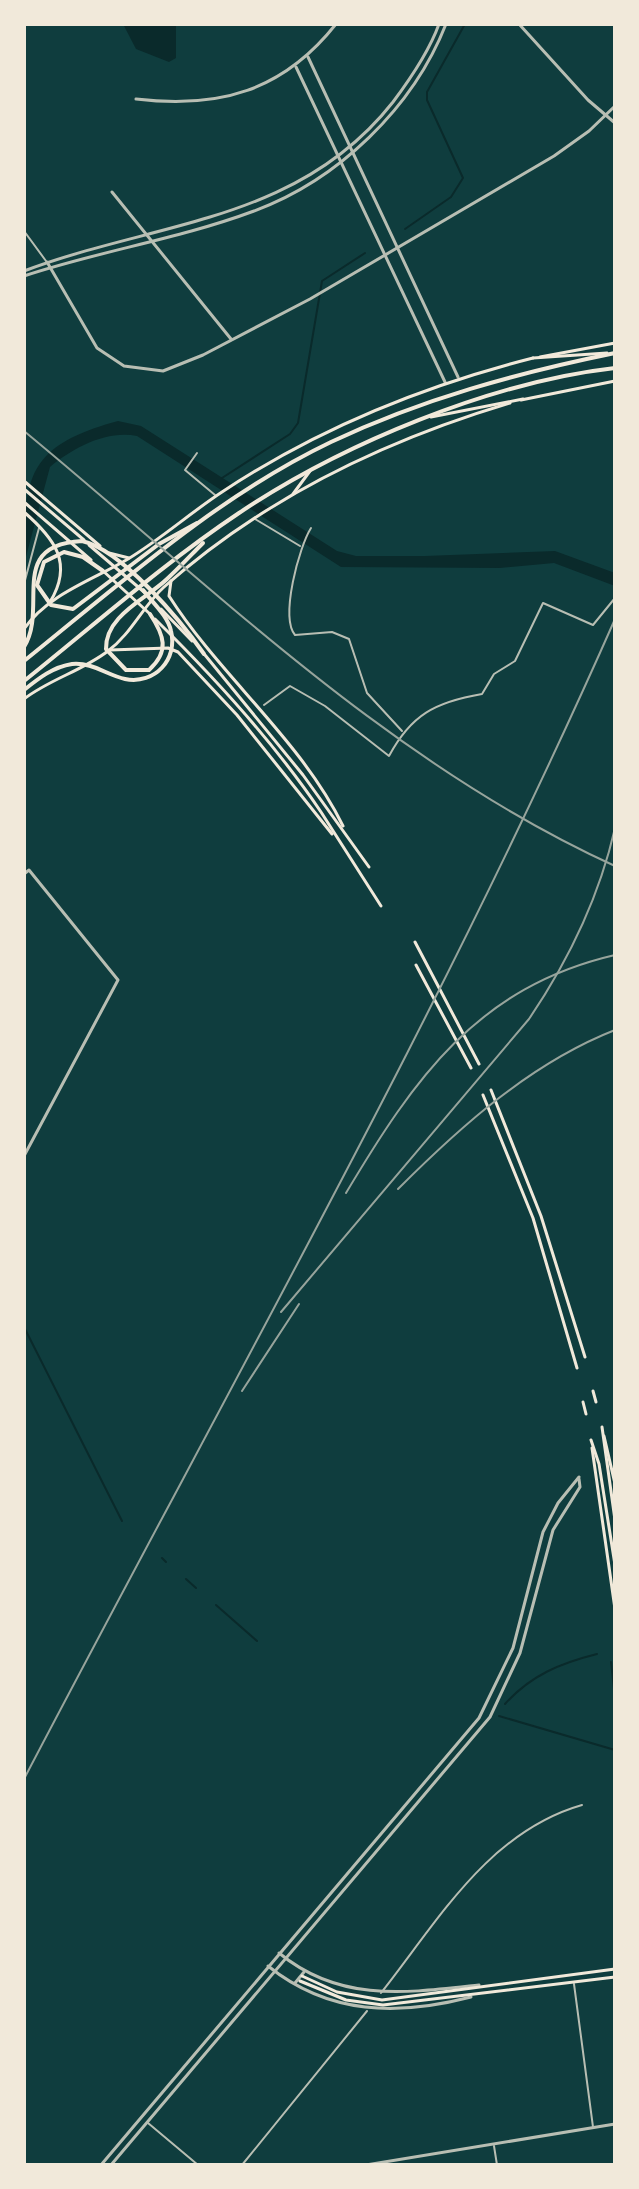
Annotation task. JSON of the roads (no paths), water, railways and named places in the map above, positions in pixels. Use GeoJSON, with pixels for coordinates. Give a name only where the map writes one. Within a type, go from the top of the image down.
{"type":"FeatureCollection","features":[{"type":"Feature","properties":{"kind":"highway"},"geometry":{"type":"LineString","coordinates":[[24,661],[224,505],[329,443],[408,409],[539,368],[615,353]]}},
{"type":"Feature","properties":{"kind":"highway"},"geometry":{"type":"LineString","coordinates":[[24,681],[239,513],[312,470],[424,419],[503,393],[615,368]]}},
{"type":"Feature","properties":{"kind":"highway"},"geometry":{"type":"LineString","coordinates":[[103,571],[83,557],[64,552],[49,557],[37,576],[40,594],[57,608],[73,609],[159,544],[210,516]]}},
{"type":"Feature","properties":{"kind":"highway"},"geometry":{"type":"LineString","coordinates":[[150,614],[160,629],[164,648],[161,656],[149,670],[134,672],[118,665],[106,649],[108,634],[128,610],[165,581],[219,528]]}},
{"type":"Feature","properties":{"kind":"highway"},"geometry":{"type":"LineString","coordinates":[[24,647],[34,622],[32,580],[38,563],[53,549],[82,541],[108,554],[167,605],[204,654]]}},
{"type":"Feature","properties":{"kind":"highway"},"geometry":{"type":"LineString","coordinates":[[24,690],[58,667],[81,663],[138,680],[150,677],[167,664],[171,653],[171,629],[143,590]]}},
{"type":"Feature","properties":{"kind":"main road"},"geometry":{"type":"LineString","coordinates":[[24,629],[50,602],[129,558],[221,492],[340,426],[458,377],[533,358],[615,343]]}},
{"type":"Feature","properties":{"kind":"main road"},"geometry":{"type":"LineString","coordinates":[[533,358],[615,353]]}},
{"type":"Feature","properties":{"kind":"main road"},"geometry":{"type":"LineString","coordinates":[[424,419],[615,381]]}},
{"type":"Feature","properties":{"kind":"main road"},"geometry":{"type":"LineString","coordinates":[[24,699],[110,650],[171,581],[273,506],[360,458],[445,422],[523,399]]}},
{"type":"Feature","properties":{"kind":"main road"},"geometry":{"type":"LineString","coordinates":[[293,494],[312,470]]}},
{"type":"Feature","properties":{"kind":"main road"},"geometry":{"type":"LineString","coordinates":[[25,481],[97,544],[129,558]]}},
{"type":"Feature","properties":{"kind":"main road"},"geometry":{"type":"LineString","coordinates":[[24,489],[143,590],[204,654],[347,833]]}},
{"type":"Feature","properties":{"kind":"main road"},"geometry":{"type":"LineString","coordinates":[[24,502],[150,614],[222,688],[320,811],[381,906]]}},
{"type":"Feature","properties":{"kind":"main road"},"geometry":{"type":"LineString","coordinates":[[24,512],[58,548],[62,560],[61,580],[50,602]]}},
{"type":"Feature","properties":{"kind":"main road"},"geometry":{"type":"LineString","coordinates":[[171,581],[169,596],[190,628],[268,720],[330,802],[369,867]]}},
{"type":"Feature","properties":{"kind":"main road"},"geometry":{"type":"LineString","coordinates":[[110,650],[168,648],[178,652],[237,715],[338,840]]}},
{"type":"Feature","properties":{"kind":"main road"},"geometry":{"type":"LineString","coordinates":[[415,942],[479,1064]]}},
{"type":"Feature","properties":{"kind":"main road"},"geometry":{"type":"LineString","coordinates":[[416,965],[471,1068]]}},
{"type":"Feature","properties":{"kind":"main road"},"geometry":{"type":"LineString","coordinates":[[491,1090],[541,1216],[585,1357]]}},
{"type":"Feature","properties":{"kind":"main road"},"geometry":{"type":"LineString","coordinates":[[483,1095],[533,1218],[577,1368]]}},
{"type":"Feature","properties":{"kind":"main road"},"geometry":{"type":"LineString","coordinates":[[593,1391],[596,1402]]}},
{"type":"Feature","properties":{"kind":"main road"},"geometry":{"type":"LineString","coordinates":[[583,1402],[586,1414]]}},
{"type":"Feature","properties":{"kind":"main road"},"geometry":{"type":"LineString","coordinates":[[602,1427],[615,1484]]}},
{"type":"Feature","properties":{"kind":"main road"},"geometry":{"type":"LineString","coordinates":[[604,1436],[615,1520]]}},
{"type":"Feature","properties":{"kind":"main road"},"geometry":{"type":"LineString","coordinates":[[591,1440],[615,1609]]}},
{"type":"Feature","properties":{"kind":"main road"},"geometry":{"type":"LineString","coordinates":[[592,1448],[599,1464],[615,1565]]}},
{"type":"Feature","properties":{"kind":"main road"},"geometry":{"type":"LineString","coordinates":[[302,1976],[337,1992],[370,1999],[411,1998],[479,1985],[615,1969]]}},
{"type":"Feature","properties":{"kind":"main road"},"geometry":{"type":"LineString","coordinates":[[302,1976],[337,1997],[369,2004],[471,1997],[615,1977]]}},
{"type":"Feature","properties":{"kind":"street"},"geometry":{"type":"LineString","coordinates":[[136,99],[166,102],[228,97],[262,85],[296,67],[336,24]]}},
{"type":"Feature","properties":{"kind":"street"},"geometry":{"type":"LineString","coordinates":[[24,276],[256,210],[342,161],[398,95],[439,24]]}},
{"type":"Feature","properties":{"kind":"street"},"geometry":{"type":"LineString","coordinates":[[24,271],[254,204],[280,192],[350,150],[385,123],[435,49],[446,24]]}},
{"type":"Feature","properties":{"kind":"street"},"geometry":{"type":"LineString","coordinates":[[519,24],[615,123]]}},
{"type":"Feature","properties":{"kind":"street"},"geometry":{"type":"LineString","coordinates":[[524,29],[528,24]]}},
{"type":"Feature","properties":{"kind":"street"},"geometry":{"type":"LineString","coordinates":[[308,57],[458,377]]}},
{"type":"Feature","properties":{"kind":"street"},"geometry":{"type":"LineString","coordinates":[[296,67],[445,382]]}},
{"type":"Feature","properties":{"kind":"street"},"geometry":{"type":"LineString","coordinates":[[24,231],[47,262],[90,340],[104,355],[124,366],[150,372],[177,368],[324,292],[554,156],[615,106]]}},
{"type":"Feature","properties":{"kind":"street"},"geometry":{"type":"LineString","coordinates":[[112,192],[231,339]]}},
{"type":"Feature","properties":{"kind":"street"},"geometry":{"type":"LineString","coordinates":[[197,453],[185,470],[216,496]]}},
{"type":"Feature","properties":{"kind":"street"},"geometry":{"type":"LineString","coordinates":[[256,517],[300,546]]}},
{"type":"Feature","properties":{"kind":"street"},"geometry":{"type":"LineString","coordinates":[[24,584],[33,540],[40,526]]}},
{"type":"Feature","properties":{"kind":"street"},"geometry":{"type":"LineString","coordinates":[[311,528],[300,546],[290,597],[292,633],[300,636],[332,632],[349,639],[367,693],[402,731]]}},
{"type":"Feature","properties":{"kind":"street"},"geometry":{"type":"LineString","coordinates":[[264,705],[290,686],[325,706],[389,756],[402,731],[417,717],[441,705],[482,694],[494,674],[515,661],[543,603],[593,625],[615,598]]}},
{"type":"Feature","properties":{"kind":"street"},"geometry":{"type":"LineString","coordinates":[[24,874],[29,870],[118,980],[24,1156]]}},
{"type":"Feature","properties":{"kind":"street"},"geometry":{"type":"LineString","coordinates":[[24,1137],[32,1142]]}},
{"type":"Feature","properties":{"kind":"street"},"geometry":{"type":"LineString","coordinates":[[101,2165],[469,1731],[491,1699],[513,1648],[543,1532],[558,1503],[579,1477],[580,1487],[553,1530],[520,1653],[490,1717],[111,2165]]}},
{"type":"Feature","properties":{"kind":"street"},"geometry":{"type":"LineString","coordinates":[[381,1993],[496,1851],[537,1822],[582,1805]]}},
{"type":"Feature","properties":{"kind":"street"},"geometry":{"type":"LineString","coordinates":[[279,1953],[302,1976]]}},
{"type":"Feature","properties":{"kind":"street"},"geometry":{"type":"LineString","coordinates":[[268,1966],[318,1997],[367,2011],[407,2009],[471,1997]]}},
{"type":"Feature","properties":{"kind":"street"},"geometry":{"type":"LineString","coordinates":[[295,1985],[296,1977],[302,1976],[341,1988],[381,1993],[479,1985]]}},
{"type":"Feature","properties":{"kind":"street"},"geometry":{"type":"LineString","coordinates":[[574,1983],[593,2127]]}},
{"type":"Feature","properties":{"kind":"street"},"geometry":{"type":"LineString","coordinates":[[242,2165],[367,2011]]}},
{"type":"Feature","properties":{"kind":"street"},"geometry":{"type":"LineString","coordinates":[[141,2117],[198,2165]]}},
{"type":"Feature","properties":{"kind":"street"},"geometry":{"type":"LineString","coordinates":[[366,2165],[615,2124]]}},
{"type":"Feature","properties":{"kind":"street"},"geometry":{"type":"LineString","coordinates":[[494,2143],[497,2165]]}},
{"type":"Feature","properties":{"kind":"water"},"geometry":{"type":"Polygon","coordinates":[[[123,24],[176,24],[176,58],[169,62],[136,49],[123,24]]]}},
{"type":"Feature","properties":{"kind":"water"},"geometry":{"type":"Polygon","coordinates":[[[118,421],[141,426],[337,551],[356,556],[425,556],[555,551],[615,573],[615,586],[554,563],[500,568],[341,567],[137,436],[125,435],[90,442],[50,467],[24,564],[26,508],[36,469],[48,454],[64,442],[118,421]]]}},
{"type":"Feature","properties":{"kind":"waterway"},"geometry":{"type":"LineString","coordinates":[[405,229],[451,197],[463,178],[427,100],[427,92],[465,24]]}},
{"type":"Feature","properties":{"kind":"waterway"},"geometry":{"type":"LineString","coordinates":[[222,478],[290,434],[298,423],[322,281],[365,253]]}},
{"type":"Feature","properties":{"kind":"waterway"},"geometry":{"type":"LineString","coordinates":[[24,1327],[122,1521]]}},
{"type":"Feature","properties":{"kind":"waterway"},"geometry":{"type":"LineString","coordinates":[[162,1558],[166,1562]]}},
{"type":"Feature","properties":{"kind":"waterway"},"geometry":{"type":"LineString","coordinates":[[186,1579],[196,1588]]}},
{"type":"Feature","properties":{"kind":"waterway"},"geometry":{"type":"LineString","coordinates":[[216,1605],[257,1641]]}},
{"type":"Feature","properties":{"kind":"waterway"},"geometry":{"type":"LineString","coordinates":[[505,1704],[525,1685],[547,1672],[597,1654]]}},
{"type":"Feature","properties":{"kind":"waterway"},"geometry":{"type":"LineString","coordinates":[[611,1662],[615,1698]]}},
{"type":"Feature","properties":{"kind":"waterway"},"geometry":{"type":"LineString","coordinates":[[499,1716],[615,1750]]}},
{"type":"Feature","properties":{"kind":"railway"},"geometry":{"type":"LineString","coordinates":[[24,431],[234,610],[379,724],[454,777],[532,824],[615,866]]}},
{"type":"Feature","properties":{"kind":"railway"},"geometry":{"type":"LineString","coordinates":[[24,1779],[404,1059],[548,767],[615,619]]}},
{"type":"Feature","properties":{"kind":"railway"},"geometry":{"type":"LineString","coordinates":[[281,1312],[529,1019],[581,928],[615,828]]}},
{"type":"Feature","properties":{"kind":"railway"},"geometry":{"type":"LineString","coordinates":[[346,1193],[397,1112],[454,1043],[487,1014],[524,990],[567,970],[615,955]]}},
{"type":"Feature","properties":{"kind":"railway"},"geometry":{"type":"LineString","coordinates":[[398,1189],[472,1120],[526,1078],[615,1030]]}},
{"type":"Feature","properties":{"kind":"railway"},"geometry":{"type":"LineString","coordinates":[[242,1391],[299,1304]]}}]}
